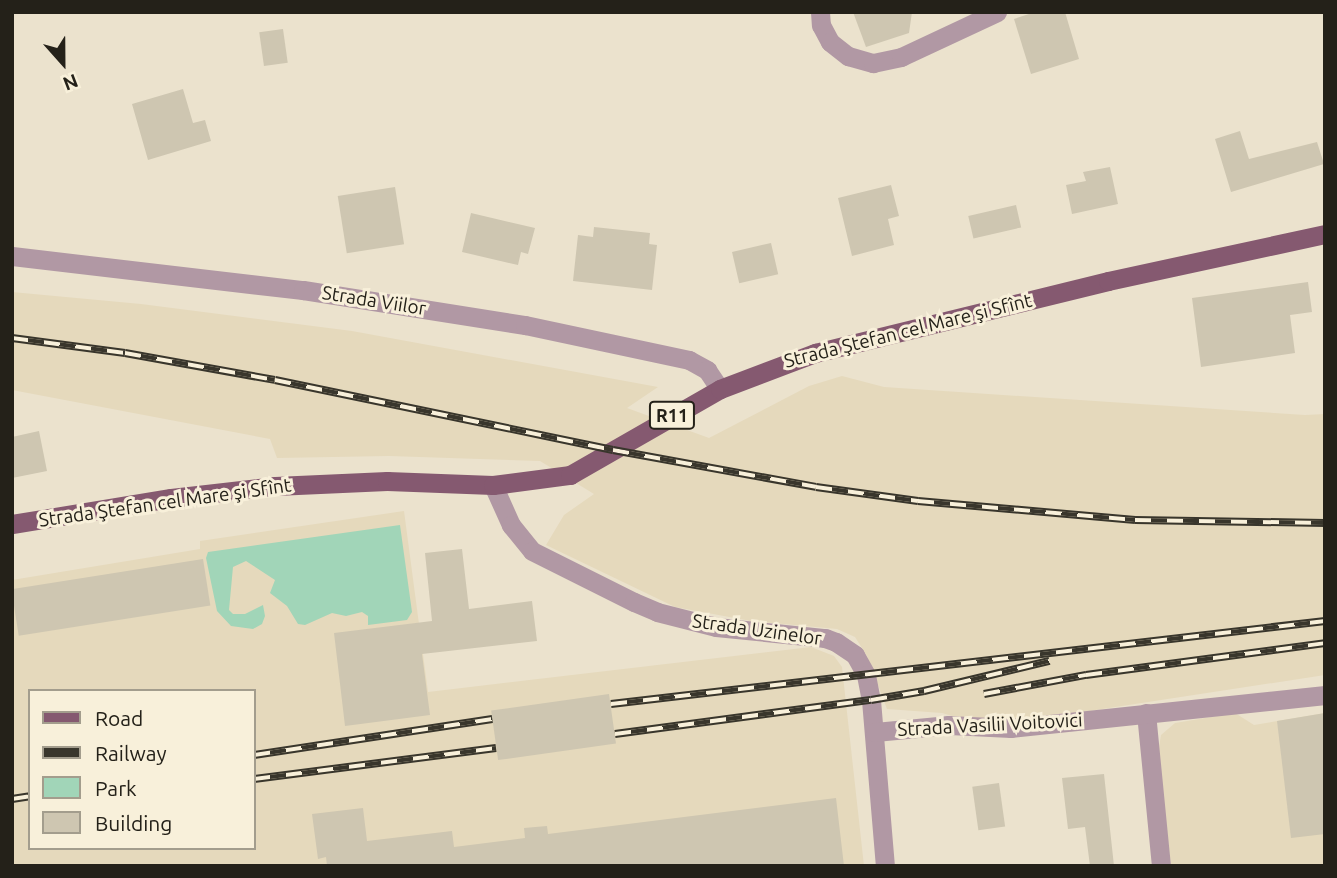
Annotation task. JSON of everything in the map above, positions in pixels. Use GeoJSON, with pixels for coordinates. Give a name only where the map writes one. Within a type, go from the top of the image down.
{"type":"FeatureCollection","features":[{"type":"Feature","properties":{"kind":"main road","name":"Strada Ştefan cel Mare şi Sfînt"},"geometry":{"type":"LineString","coordinates":[[12,524],[171,498],[275,486],[387,481],[493,485],[570,475],[720,389],[781,364],[873,336],[1325,234]]}},
{"type":"Feature","properties":{"kind":"street"},"geometry":{"type":"LineString","coordinates":[[820,12],[821,25],[830,41],[848,56],[873,63],[901,57],[997,12]]}},
{"type":"Feature","properties":{"kind":"street","name":"Strada Viilor"},"geometry":{"type":"LineString","coordinates":[[12,256],[303,290],[525,325],[689,360],[707,370],[720,389]]}},
{"type":"Feature","properties":{"kind":"street","name":"Strada Uzinelor"},"geometry":{"type":"LineString","coordinates":[[493,485],[511,525],[532,551],[634,602],[656,612],[716,626],[811,636],[836,642],[846,648],[861,663],[866,675],[875,732],[885,866]]}},
{"type":"Feature","properties":{"kind":"street","name":"Strada Vasilii Voitovici"},"geometry":{"type":"LineString","coordinates":[[875,732],[950,725],[1012,728],[1325,695]]}},
{"type":"Feature","properties":{"kind":"street"},"geometry":{"type":"LineString","coordinates":[[1146,713],[1161,866]]}},
{"type":"Feature","properties":{"kind":"shaded area"},"geometry":{"type":"Polygon","coordinates":[[[12,292],[141,304],[352,331],[658,387],[627,408],[709,438],[809,386],[842,376],[884,387],[1305,415],[1325,414],[1325,675],[1005,724],[973,722],[942,713],[887,709],[867,656],[855,637],[837,629],[751,621],[675,607],[546,545],[564,515],[594,494],[540,461],[389,456],[277,458],[270,439],[12,390],[12,292]]]}},
{"type":"Feature","properties":{"kind":"shaded area"},"geometry":{"type":"Polygon","coordinates":[[[404,511],[428,692],[811,647],[834,656],[842,667],[864,866],[12,866],[12,580],[200,549],[200,541],[404,511]]]}},
{"type":"Feature","properties":{"kind":"shaded area"},"geometry":{"type":"Polygon","coordinates":[[[1235,713],[1254,725],[1325,713],[1325,866],[1171,866],[1158,753],[1161,735],[1175,723],[1235,713]]]}},
{"type":"Feature","properties":{"kind":"green space"},"geometry":{"type":"Polygon","coordinates":[[[400,525],[412,612],[407,620],[368,625],[368,616],[362,612],[346,616],[332,613],[305,625],[298,624],[287,606],[270,593],[275,580],[246,561],[233,567],[229,610],[233,614],[245,614],[263,605],[265,616],[262,624],[253,629],[231,626],[217,611],[206,558],[208,552],[400,525]]]}},
{"type":"Feature","properties":{"kind":"building"},"geometry":{"type":"Polygon","coordinates":[[[853,12],[912,12],[909,33],[866,47],[853,12]]]}},
{"type":"Feature","properties":{"kind":"building"},"geometry":{"type":"Polygon","coordinates":[[[1035,12],[1065,12],[1079,59],[1031,74],[1014,19],[1035,12]]]}},
{"type":"Feature","properties":{"kind":"building"},"geometry":{"type":"Polygon","coordinates":[[[283,29],[288,63],[264,66],[259,32],[283,29]]]}},
{"type":"Feature","properties":{"kind":"building"},"geometry":{"type":"Polygon","coordinates":[[[183,89],[193,123],[205,120],[211,141],[148,160],[132,104],[183,89]]]}},
{"type":"Feature","properties":{"kind":"building"},"geometry":{"type":"Polygon","coordinates":[[[1240,131],[1249,159],[1317,142],[1324,164],[1231,192],[1215,139],[1240,131]]]}},
{"type":"Feature","properties":{"kind":"building"},"geometry":{"type":"Polygon","coordinates":[[[1110,167],[1118,204],[1072,214],[1066,185],[1086,181],[1083,172],[1110,167]]]}},
{"type":"Feature","properties":{"kind":"building"},"geometry":{"type":"Polygon","coordinates":[[[891,185],[899,216],[888,219],[894,245],[852,256],[838,198],[891,185]]]}},
{"type":"Feature","properties":{"kind":"building"},"geometry":{"type":"Polygon","coordinates":[[[395,187],[404,244],[347,253],[338,196],[395,187]]]}},
{"type":"Feature","properties":{"kind":"building"},"geometry":{"type":"Polygon","coordinates":[[[1016,205],[1021,227],[973,238],[968,216],[1016,205]]]}},
{"type":"Feature","properties":{"kind":"building"},"geometry":{"type":"Polygon","coordinates":[[[471,213],[535,228],[528,254],[521,252],[518,265],[462,252],[471,213]]]}},
{"type":"Feature","properties":{"kind":"building"},"geometry":{"type":"Polygon","coordinates":[[[594,227],[650,233],[649,244],[657,245],[652,290],[573,281],[578,235],[593,237],[594,227]]]}},
{"type":"Feature","properties":{"kind":"building"},"geometry":{"type":"Polygon","coordinates":[[[771,243],[778,274],[739,283],[732,252],[771,243]]]}},
{"type":"Feature","properties":{"kind":"building"},"geometry":{"type":"Polygon","coordinates":[[[1308,282],[1312,312],[1290,315],[1295,353],[1201,367],[1192,298],[1308,282]]]}},
{"type":"Feature","properties":{"kind":"building"},"geometry":{"type":"Polygon","coordinates":[[[39,431],[47,471],[12,478],[12,437],[39,431]]]}},
{"type":"Feature","properties":{"kind":"building"},"geometry":{"type":"Polygon","coordinates":[[[462,549],[469,609],[532,601],[537,641],[422,654],[430,715],[345,726],[334,633],[432,621],[425,553],[462,549]]]}},
{"type":"Feature","properties":{"kind":"building"},"geometry":{"type":"Polygon","coordinates":[[[203,559],[210,605],[19,636],[12,589],[203,559]]]}},
{"type":"Feature","properties":{"kind":"building"},"geometry":{"type":"Polygon","coordinates":[[[609,694],[616,744],[498,760],[491,711],[609,694]]]}},
{"type":"Feature","properties":{"kind":"building"},"geometry":{"type":"Polygon","coordinates":[[[1325,713],[1325,834],[1291,838],[1277,721],[1325,713]]]}},
{"type":"Feature","properties":{"kind":"building"},"geometry":{"type":"Polygon","coordinates":[[[1104,774],[1114,866],[1090,866],[1085,827],[1068,829],[1062,778],[1104,774]]]}},
{"type":"Feature","properties":{"kind":"building"},"geometry":{"type":"Polygon","coordinates":[[[999,783],[1005,827],[978,830],[972,787],[999,783]]]}},
{"type":"Feature","properties":{"kind":"building"},"geometry":{"type":"Polygon","coordinates":[[[836,798],[844,866],[327,866],[326,857],[318,859],[312,814],[363,808],[367,841],[452,831],[454,847],[525,838],[524,828],[547,826],[548,834],[836,798]]]}},
{"type":"Feature","properties":{"kind":"railway"},"geometry":{"type":"LineString","coordinates":[[12,338],[125,353],[275,380],[613,450],[816,487],[918,501],[1135,520],[1325,523]]}},
{"type":"Feature","properties":{"kind":"railway"},"geometry":{"type":"LineString","coordinates":[[611,704],[1325,621]]}},
{"type":"Feature","properties":{"kind":"railway"},"geometry":{"type":"LineString","coordinates":[[984,694],[1086,675],[1325,643]]}},
{"type":"Feature","properties":{"kind":"railway"},"geometry":{"type":"LineString","coordinates":[[615,734],[871,700],[924,691],[1049,661]]}},
{"type":"Feature","properties":{"kind":"railway"},"geometry":{"type":"LineString","coordinates":[[256,755],[492,719]]}},
{"type":"Feature","properties":{"kind":"railway"},"geometry":{"type":"LineString","coordinates":[[256,779],[496,748]]}},
{"type":"Feature","properties":{"kind":"railway"},"geometry":{"type":"LineString","coordinates":[[12,799],[28,796]]}}]}
